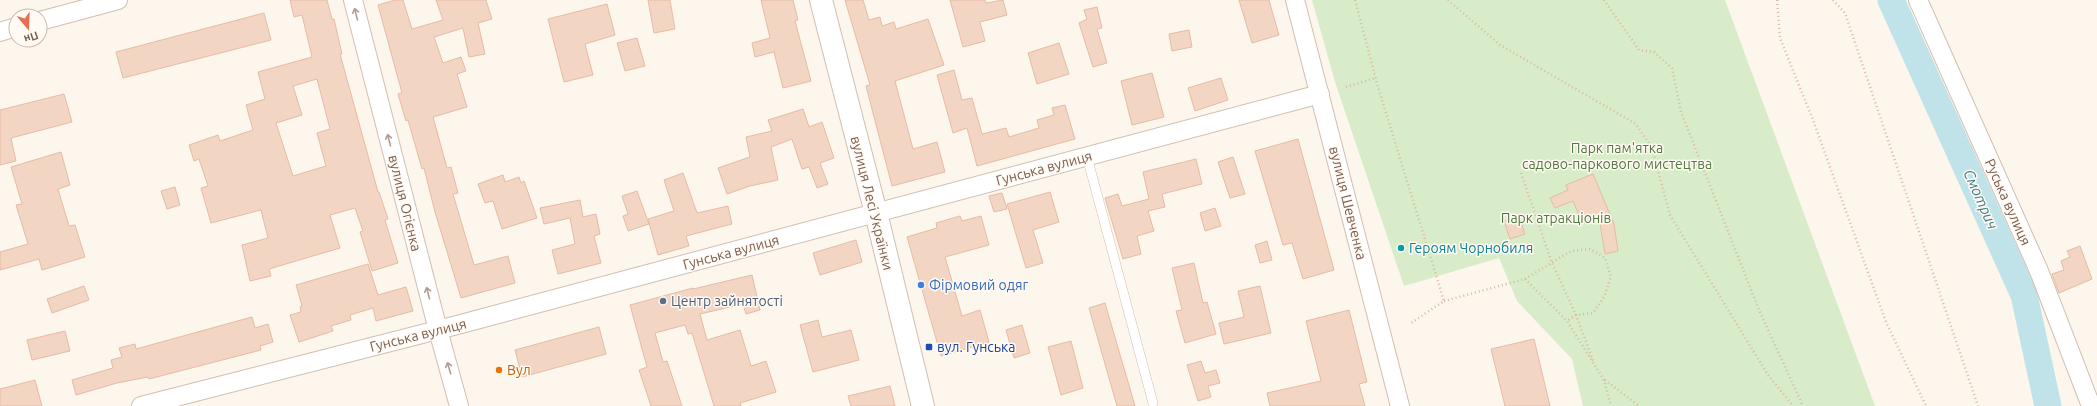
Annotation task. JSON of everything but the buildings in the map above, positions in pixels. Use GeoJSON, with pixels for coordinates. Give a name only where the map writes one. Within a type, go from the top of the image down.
{"type":"FeatureCollection","features":[{"type":"Feature","properties":{"kind":"street"},"geometry":{"type":"LineString","coordinates":[[48,19],[118,0]]}},
{"type":"Feature","properties":{"kind":"street","name":"вулиця Огієнка"},"geometry":{"type":"LineString","coordinates":[[352,0],[459,406]]}},
{"type":"Feature","properties":{"kind":"street","name":"вулиця Лесі Українки"},"geometry":{"type":"LineString","coordinates":[[821,0],[876,213],[922,406]]}},
{"type":"Feature","properties":{"kind":"street","name":"вулиця Шевченка"},"geometry":{"type":"LineString","coordinates":[[1295,0],[1400,406]]}},
{"type":"Feature","properties":{"kind":"street","name":"Руська вулиця"},"geometry":{"type":"LineString","coordinates":[[1918,0],[2039,271],[2091,406]]}},
{"type":"Feature","properties":{"kind":"street","name":"Гунська вулиця"},"geometry":{"type":"LineString","coordinates":[[141,406],[438,330],[1320,94]]}},
{"type":"Feature","properties":{"kind":"lane"},"geometry":{"type":"LineString","coordinates":[[1087,157],[1153,404]]}},
{"type":"Feature","properties":{"kind":"path"},"geometry":{"type":"LineString","coordinates":[[1355,0],[1375,78],[1444,301]]}},
{"type":"Feature","properties":{"kind":"path"},"geometry":{"type":"LineString","coordinates":[[1448,0],[1500,45],[1636,124],[1652,148],[1670,215],[1768,375],[1793,406]]}},
{"type":"Feature","properties":{"kind":"path"},"geometry":{"type":"LineString","coordinates":[[1604,0],[1639,50],[1654,52],[1672,68],[1681,112],[1759,310],[1803,406]]}},
{"type":"Feature","properties":{"kind":"path"},"geometry":{"type":"LineString","coordinates":[[1777,0],[1780,38],[1813,120],[1886,322],[1926,406]]}},
{"type":"Feature","properties":{"kind":"path"},"geometry":{"type":"LineString","coordinates":[[1833,0],[1845,13],[1978,406]]}},
{"type":"Feature","properties":{"kind":"path"},"geometry":{"type":"LineString","coordinates":[[1346,87],[1375,78]]}},
{"type":"Feature","properties":{"kind":"path"},"geometry":{"type":"LineString","coordinates":[[1521,173],[1552,263],[1576,315],[1596,369]]}},
{"type":"Feature","properties":{"kind":"path"},"geometry":{"type":"LineString","coordinates":[[1412,323],[1444,301],[1525,279],[1571,251],[1590,249],[1605,258],[1611,277],[1604,297],[1593,313],[1576,315],[1567,321]]}},
{"type":"Feature","properties":{"kind":"path"},"geometry":{"type":"LineString","coordinates":[[1525,279],[1567,321],[1604,380],[1640,406]]}},
{"type":"Feature","properties":{"kind":"path"},"geometry":{"type":"LineString","coordinates":[[1604,380],[1611,406]]}},
{"type":"Feature","properties":{"kind":"green space","name":"Парк пам'ятка садово-паркового мистецтва"},"geometry":{"type":"Polygon","coordinates":[[[1312,0],[1725,0],[1875,406],[1583,406],[1572,359],[1517,301],[1499,258],[1404,286],[1335,82],[1312,0]]]}},
{"type":"Feature","properties":{"kind":"waterway","name":"Смотрич"},"geometry":{"type":"LineString","coordinates":[[1891,0],[2024,295],[2048,406]]}},
{"type":"Feature","properties":{"kind":"place","name":"Героям Чорнобиля"},"geometry":{"type":"Point","coordinates":[1401,248]}},
{"type":"Feature","properties":{"kind":"place","name":"Фірмовий одяг"},"geometry":{"type":"Point","coordinates":[921,285]}},
{"type":"Feature","properties":{"kind":"place","name":"Центр зайнятості"},"geometry":{"type":"Point","coordinates":[663,301]}},
{"type":"Feature","properties":{"kind":"place","name":"вул. Гунська"},"geometry":{"type":"Point","coordinates":[929,347]}},
{"type":"Feature","properties":{"kind":"place","name":"Вул"},"geometry":{"type":"Point","coordinates":[499,370]}},
{"type":"Feature","properties":{"kind":"park label","name":"Парк атракціонів"},"geometry":{"type":"Point","coordinates":[1556,218]}}]}
